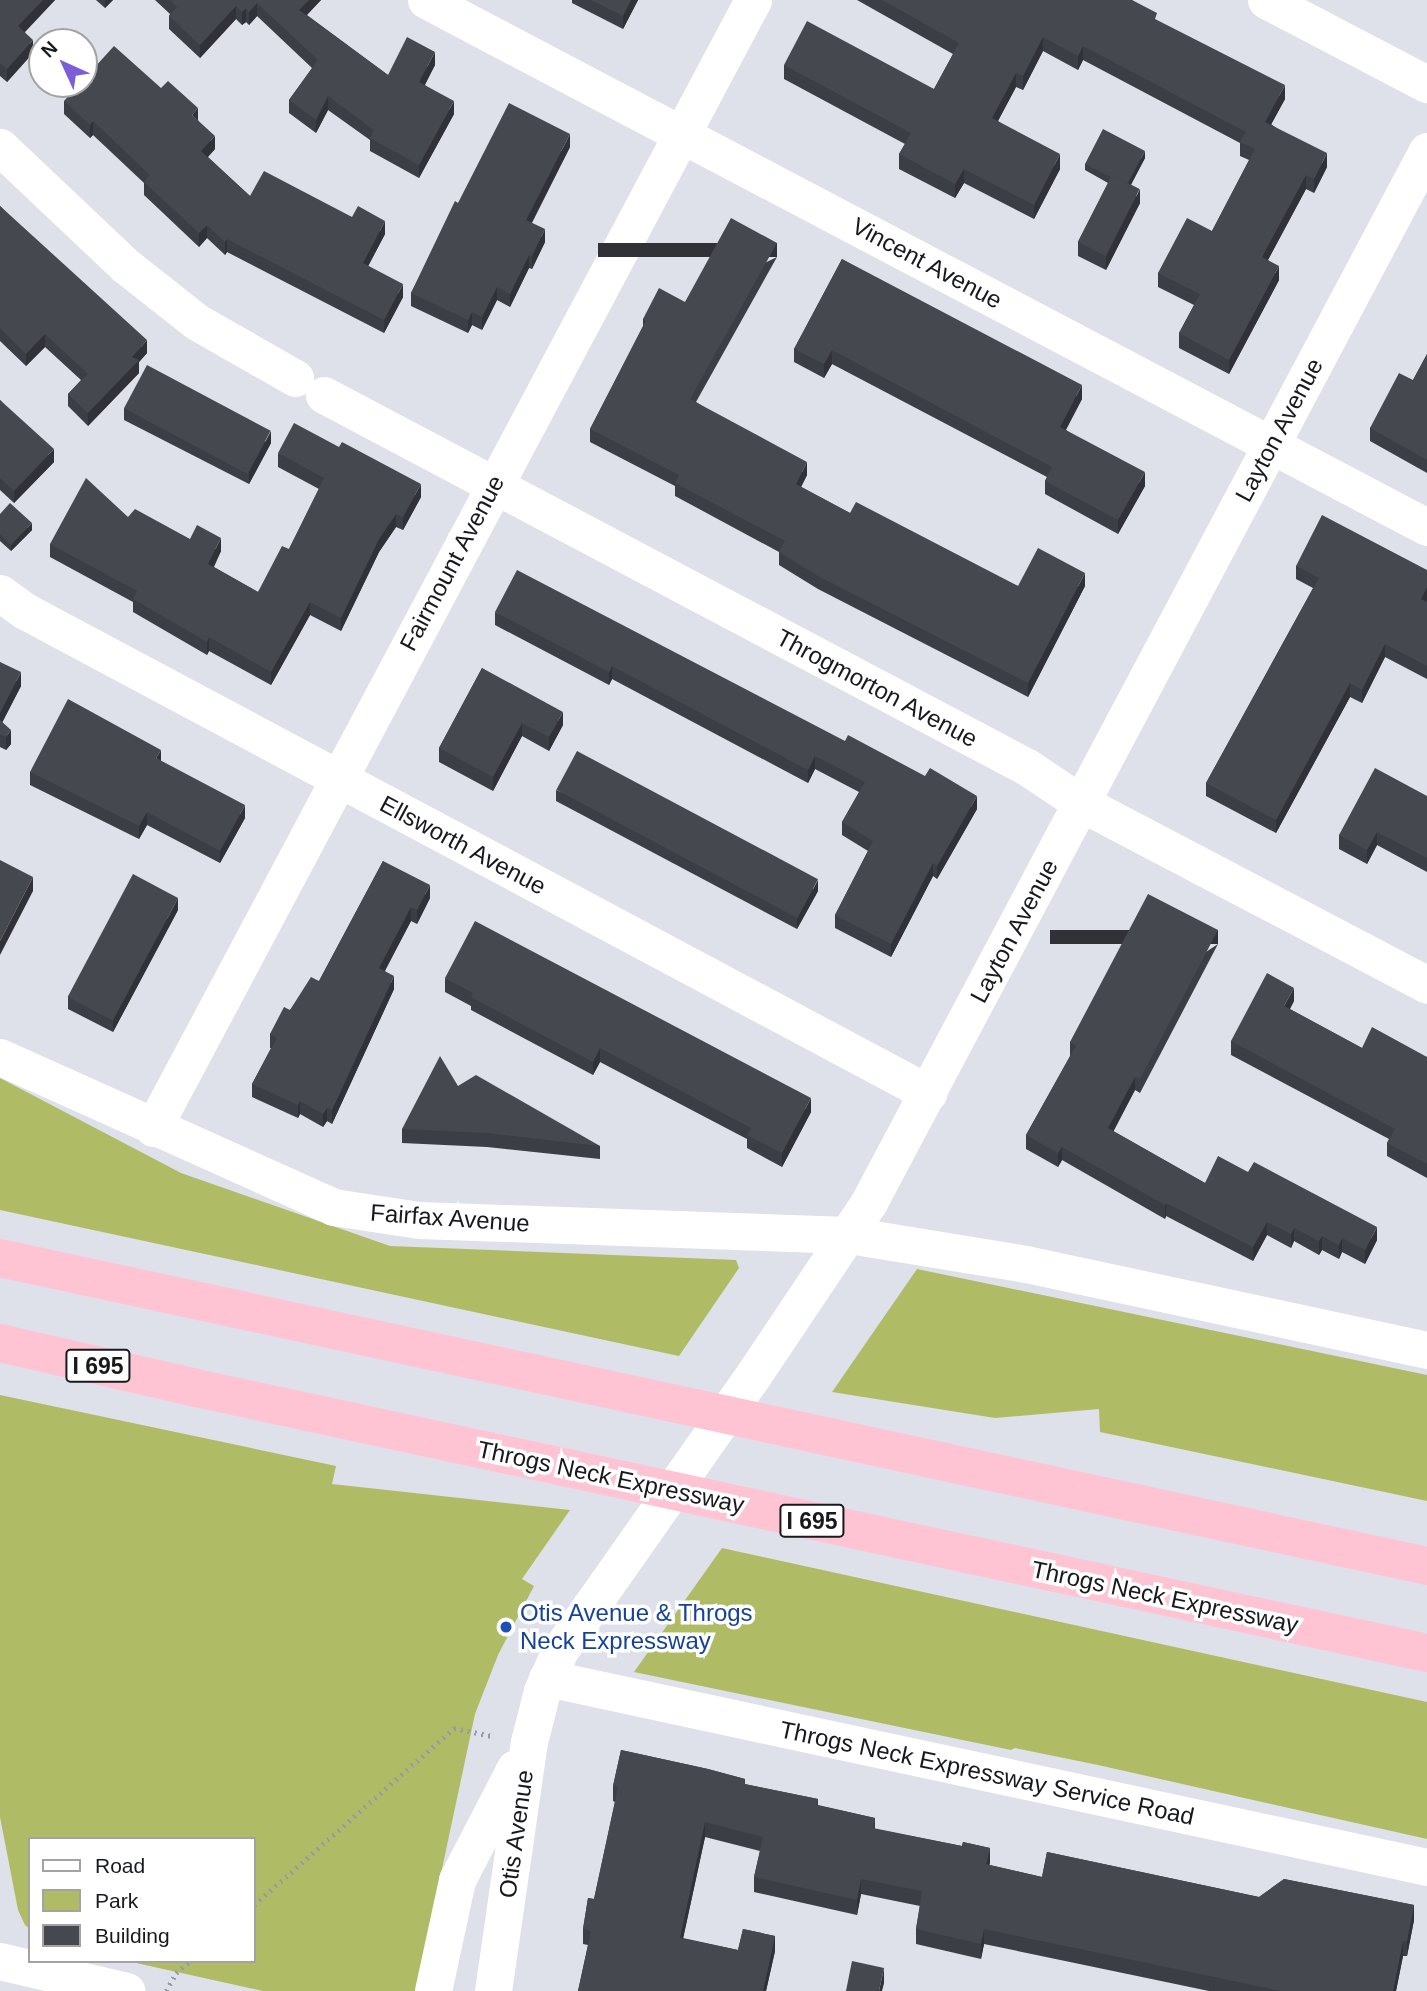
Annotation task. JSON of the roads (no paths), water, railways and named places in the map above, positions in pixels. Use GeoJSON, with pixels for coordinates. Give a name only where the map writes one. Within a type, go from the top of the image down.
{"type":"FeatureCollection","features":[{"type":"Feature","properties":{"kind":"highway"},"geometry":{"type":"LineString","coordinates":[[0,1258],[1427,1566]]}},
{"type":"Feature","properties":{"kind":"highway","name":"Throgs Neck Expressway"},"geometry":{"type":"LineString","coordinates":[[0,1343],[224,1394],[1427,1653]]}},
{"type":"Feature","properties":{"kind":"street","name":"Vincent Avenue"},"geometry":{"type":"LineString","coordinates":[[426,0],[1427,527]]}},
{"type":"Feature","properties":{"kind":"street","name":"Fairmount Avenue"},"geometry":{"type":"LineString","coordinates":[[153,1128],[753,0]]}},
{"type":"Feature","properties":{"kind":"street"},"geometry":{"type":"LineString","coordinates":[[1265,0],[1427,84]]}},
{"type":"Feature","properties":{"kind":"street","name":"Throgmorton Avenue"},"geometry":{"type":"LineString","coordinates":[[0,147],[126,267],[197,322],[494,486],[1027,767],[1081,803],[1427,985]]}},
{"type":"Feature","properties":{"kind":"street","name":"Layton Avenue"},"geometry":{"type":"LineString","coordinates":[[547,1678],[572,1631],[849,1235],[928,1093],[1427,151]]}},
{"type":"Feature","properties":{"kind":"street","name":"Ellsworth Avenue"},"geometry":{"type":"LineString","coordinates":[[0,593],[24,611],[928,1093]]}},
{"type":"Feature","properties":{"kind":"street","name":"Fairfax Avenue"},"geometry":{"type":"LineString","coordinates":[[0,1057],[333,1207],[419,1220],[849,1235]]}},
{"type":"Feature","properties":{"kind":"street"},"geometry":{"type":"LineString","coordinates":[[849,1235],[1038,1266],[1427,1350]]}},
{"type":"Feature","properties":{"kind":"street","name":"Otis Avenue"},"geometry":{"type":"LineString","coordinates":[[493,1991],[529,1742],[547,1678]]}},
{"type":"Feature","properties":{"kind":"street","name":"Throgs Neck Expressway Service Road"},"geometry":{"type":"LineString","coordinates":[[547,1678],[1427,1867]]}},
{"type":"Feature","properties":{"kind":"street"},"geometry":{"type":"LineString","coordinates":[[433,1991],[457,1880],[529,1742]]}},
{"type":"Feature","properties":{"kind":"street"},"geometry":{"type":"LineString","coordinates":[[0,1961],[127,1991]]}},
{"type":"Feature","properties":{"kind":"place","name":"Otis Avenue & Throgs Neck Expressway"},"geometry":{"type":"Point","coordinates":[506,1627]}}]}
